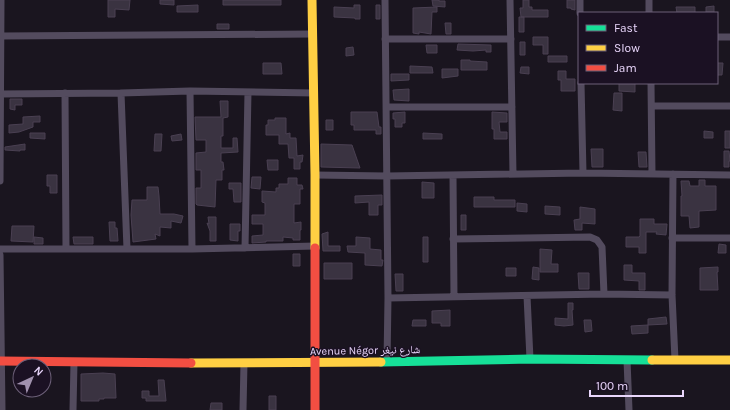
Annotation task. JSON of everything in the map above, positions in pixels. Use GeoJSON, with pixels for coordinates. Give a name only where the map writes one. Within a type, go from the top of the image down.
{"type":"FeatureCollection","features":[{"type":"Feature","properties":{"kind":"main road"},"geometry":{"type":"LineString","coordinates":[[312,0],[315,175],[315,410]]}},
{"type":"Feature","properties":{"kind":"main road","name":"Avenue Négor شارع نيغر"},"geometry":{"type":"LineString","coordinates":[[1,361],[244,363],[530,360],[730,360]]}},
{"type":"Feature","properties":{"kind":"street"},"geometry":{"type":"LineString","coordinates":[[0,181],[2,0]]}},
{"type":"Feature","properties":{"kind":"street"},"geometry":{"type":"LineString","coordinates":[[385,0],[388,298],[387,362]]}},
{"type":"Feature","properties":{"kind":"street"},"geometry":{"type":"LineString","coordinates":[[510,0],[512,174]]}},
{"type":"Feature","properties":{"kind":"street"},"geometry":{"type":"LineString","coordinates":[[580,0],[580,12]]}},
{"type":"Feature","properties":{"kind":"street"},"geometry":{"type":"LineString","coordinates":[[650,0],[650,12]]}},
{"type":"Feature","properties":{"kind":"street"},"geometry":{"type":"LineString","coordinates":[[1,36],[313,34]]}},
{"type":"Feature","properties":{"kind":"street"},"geometry":{"type":"LineString","coordinates":[[718,37],[730,37]]}},
{"type":"Feature","properties":{"kind":"street"},"geometry":{"type":"LineString","coordinates":[[385,39],[511,40]]}},
{"type":"Feature","properties":{"kind":"street"},"geometry":{"type":"LineString","coordinates":[[581,84],[583,173]]}},
{"type":"Feature","properties":{"kind":"street"},"geometry":{"type":"LineString","coordinates":[[651,84],[652,174]]}},
{"type":"Feature","properties":{"kind":"street"},"geometry":{"type":"LineString","coordinates":[[0,94],[121,94],[190,92],[314,93]]}},
{"type":"Feature","properties":{"kind":"street"},"geometry":{"type":"LineString","coordinates":[[190,92],[192,249]]}},
{"type":"Feature","properties":{"kind":"street"},"geometry":{"type":"LineString","coordinates":[[244,248],[248,92]]}},
{"type":"Feature","properties":{"kind":"street"},"geometry":{"type":"LineString","coordinates":[[65,93],[66,249]]}},
{"type":"Feature","properties":{"kind":"street"},"geometry":{"type":"LineString","coordinates":[[121,94],[127,249]]}},
{"type":"Feature","properties":{"kind":"street"},"geometry":{"type":"LineString","coordinates":[[652,106],[730,106]]}},
{"type":"Feature","properties":{"kind":"street"},"geometry":{"type":"LineString","coordinates":[[386,107],[512,107]]}},
{"type":"Feature","properties":{"kind":"street"},"geometry":{"type":"LineString","coordinates":[[315,175],[387,176],[583,173],[730,175]]}},
{"type":"Feature","properties":{"kind":"street"},"geometry":{"type":"LineString","coordinates":[[674,174],[672,295],[675,360]]}},
{"type":"Feature","properties":{"kind":"street"},"geometry":{"type":"LineString","coordinates":[[453,175],[454,297]]}},
{"type":"Feature","properties":{"kind":"street"},"geometry":{"type":"LineString","coordinates":[[453,239],[590,237],[597,240],[602,247],[604,294]]}},
{"type":"Feature","properties":{"kind":"street"},"geometry":{"type":"LineString","coordinates":[[672,238],[730,238]]}},
{"type":"Feature","properties":{"kind":"street"},"geometry":{"type":"LineString","coordinates":[[0,249],[192,249],[315,246]]}},
{"type":"Feature","properties":{"kind":"street"},"geometry":{"type":"LineString","coordinates":[[0,255],[2,410]]}},
{"type":"Feature","properties":{"kind":"street"},"geometry":{"type":"LineString","coordinates":[[388,298],[604,294],[672,295]]}},
{"type":"Feature","properties":{"kind":"street"},"geometry":{"type":"LineString","coordinates":[[527,296],[530,360]]}},
{"type":"Feature","properties":{"kind":"street"},"geometry":{"type":"LineString","coordinates":[[627,360],[629,410]]}},
{"type":"Feature","properties":{"kind":"street"},"geometry":{"type":"LineString","coordinates":[[73,410],[74,362]]}},
{"type":"Feature","properties":{"kind":"street"},"geometry":{"type":"LineString","coordinates":[[243,410],[244,363]]}},
{"type":"Feature","properties":{"kind":"building"},"geometry":{"type":"Polygon","coordinates":[[[108,0],[130,0],[129,10],[115,9],[115,17],[108,17],[108,0]]]}},
{"type":"Feature","properties":{"kind":"building"},"geometry":{"type":"Polygon","coordinates":[[[160,0],[174,0],[174,5],[160,4],[160,0]]]}},
{"type":"Feature","properties":{"kind":"building"},"geometry":{"type":"Polygon","coordinates":[[[223,0],[281,0],[281,5],[223,5],[223,0]]]}},
{"type":"Feature","properties":{"kind":"building"},"geometry":{"type":"Polygon","coordinates":[[[432,0],[445,1],[445,7],[433,6],[432,0]]]}},
{"type":"Feature","properties":{"kind":"building"},"geometry":{"type":"Polygon","coordinates":[[[523,0],[529,0],[529,7],[532,7],[532,10],[548,10],[548,17],[521,17],[520,8],[523,8],[523,0]]]}},
{"type":"Feature","properties":{"kind":"building"},"geometry":{"type":"Polygon","coordinates":[[[567,0],[575,0],[575,10],[567,8],[567,0]]]}},
{"type":"Feature","properties":{"kind":"building"},"geometry":{"type":"Polygon","coordinates":[[[198,5],[198,12],[177,12],[177,6],[198,5]]]}},
{"type":"Feature","properties":{"kind":"building"},"geometry":{"type":"Polygon","coordinates":[[[354,5],[360,5],[360,19],[334,17],[334,7],[354,8],[354,5]]]}},
{"type":"Feature","properties":{"kind":"building"},"geometry":{"type":"Polygon","coordinates":[[[376,5],[380,5],[380,19],[376,19],[376,5]]]}},
{"type":"Feature","properties":{"kind":"building"},"geometry":{"type":"Polygon","coordinates":[[[714,6],[714,12],[706,12],[706,7],[714,6]]]}},
{"type":"Feature","properties":{"kind":"building"},"geometry":{"type":"Polygon","coordinates":[[[437,7],[437,12],[432,12],[431,34],[419,32],[419,34],[413,33],[413,8],[437,7]]]}},
{"type":"Feature","properties":{"kind":"building"},"geometry":{"type":"Polygon","coordinates":[[[676,7],[695,7],[695,12],[677,12],[676,7]]]}},
{"type":"Feature","properties":{"kind":"building"},"geometry":{"type":"Polygon","coordinates":[[[519,17],[524,17],[524,32],[519,32],[519,17]]]}},
{"type":"Feature","properties":{"kind":"building"},"geometry":{"type":"Polygon","coordinates":[[[445,23],[451,23],[451,34],[446,34],[445,23]]]}},
{"type":"Feature","properties":{"kind":"building"},"geometry":{"type":"Polygon","coordinates":[[[217,24],[229,24],[229,29],[217,29],[217,24]]]}},
{"type":"Feature","properties":{"kind":"building"},"geometry":{"type":"Polygon","coordinates":[[[533,37],[548,37],[548,54],[543,54],[543,45],[533,45],[533,37]]]}},
{"type":"Feature","properties":{"kind":"building"},"geometry":{"type":"Polygon","coordinates":[[[520,42],[525,42],[525,55],[520,55],[520,42]]]}},
{"type":"Feature","properties":{"kind":"building"},"geometry":{"type":"Polygon","coordinates":[[[458,44],[491,45],[491,52],[486,52],[486,50],[457,50],[458,44]]]}},
{"type":"Feature","properties":{"kind":"building"},"geometry":{"type":"Polygon","coordinates":[[[426,45],[437,45],[437,53],[427,53],[426,45]]]}},
{"type":"Feature","properties":{"kind":"building"},"geometry":{"type":"Polygon","coordinates":[[[353,47],[354,55],[346,56],[346,48],[353,47]]]}},
{"type":"Feature","properties":{"kind":"building"},"geometry":{"type":"Polygon","coordinates":[[[548,56],[567,56],[567,62],[548,62],[548,56]]]}},
{"type":"Feature","properties":{"kind":"building"},"geometry":{"type":"Polygon","coordinates":[[[461,60],[487,62],[487,70],[461,70],[461,60]]]}},
{"type":"Feature","properties":{"kind":"building"},"geometry":{"type":"Polygon","coordinates":[[[263,63],[281,63],[282,74],[263,74],[263,63]]]}},
{"type":"Feature","properties":{"kind":"building"},"geometry":{"type":"Polygon","coordinates":[[[718,63],[723,63],[722,75],[718,75],[718,63]]]}},
{"type":"Feature","properties":{"kind":"building"},"geometry":{"type":"Polygon","coordinates":[[[410,66],[432,67],[433,73],[410,73],[410,66]]]}},
{"type":"Feature","properties":{"kind":"building"},"geometry":{"type":"Polygon","coordinates":[[[521,67],[529,67],[529,74],[520,73],[521,67]]]}},
{"type":"Feature","properties":{"kind":"building"},"geometry":{"type":"Polygon","coordinates":[[[442,69],[458,69],[458,76],[442,78],[442,69]]]}},
{"type":"Feature","properties":{"kind":"building"},"geometry":{"type":"Polygon","coordinates":[[[558,71],[566,71],[566,79],[575,79],[575,91],[561,91],[561,80],[558,80],[558,71]]]}},
{"type":"Feature","properties":{"kind":"building"},"geometry":{"type":"Polygon","coordinates":[[[391,74],[409,74],[409,80],[391,81],[391,74]]]}},
{"type":"Feature","properties":{"kind":"building"},"geometry":{"type":"Polygon","coordinates":[[[619,84],[635,84],[635,92],[619,91],[619,84]]]}},
{"type":"Feature","properties":{"kind":"building"},"geometry":{"type":"Polygon","coordinates":[[[409,89],[409,101],[394,100],[393,90],[409,89]]]}},
{"type":"Feature","properties":{"kind":"building"},"geometry":{"type":"Polygon","coordinates":[[[614,93],[622,93],[622,111],[613,110],[614,93]]]}},
{"type":"Feature","properties":{"kind":"building"},"geometry":{"type":"Polygon","coordinates":[[[10,99],[22,99],[22,105],[15,105],[15,110],[10,109],[10,99]]]}},
{"type":"Feature","properties":{"kind":"building"},"geometry":{"type":"Polygon","coordinates":[[[220,101],[228,101],[228,117],[223,118],[221,148],[233,148],[233,138],[237,138],[238,152],[221,153],[221,162],[223,162],[224,170],[222,170],[222,180],[216,180],[215,207],[197,205],[196,188],[201,188],[201,170],[196,170],[196,153],[206,152],[206,140],[196,140],[195,117],[221,117],[220,101]]]}},
{"type":"Feature","properties":{"kind":"building"},"geometry":{"type":"Polygon","coordinates":[[[351,112],[377,112],[379,127],[381,127],[381,134],[376,134],[376,130],[354,130],[354,125],[351,125],[351,112]]]}},
{"type":"Feature","properties":{"kind":"building"},"geometry":{"type":"Polygon","coordinates":[[[405,112],[405,123],[402,123],[402,127],[395,127],[393,113],[405,112]]]}},
{"type":"Feature","properties":{"kind":"building"},"geometry":{"type":"Polygon","coordinates":[[[492,112],[507,113],[507,122],[499,122],[500,132],[507,132],[507,139],[494,139],[494,129],[492,129],[492,112]]]}},
{"type":"Feature","properties":{"kind":"building"},"geometry":{"type":"Polygon","coordinates":[[[40,116],[40,122],[33,122],[33,127],[19,132],[9,133],[9,125],[23,124],[23,117],[40,116]]]}},
{"type":"Feature","properties":{"kind":"building"},"geometry":{"type":"Polygon","coordinates":[[[275,118],[286,118],[286,134],[290,133],[290,138],[296,138],[297,156],[303,155],[302,162],[300,162],[300,169],[294,169],[294,158],[289,158],[288,144],[279,144],[279,135],[266,135],[266,125],[268,125],[268,120],[275,120],[275,118]]]}},
{"type":"Feature","properties":{"kind":"building"},"geometry":{"type":"Polygon","coordinates":[[[326,120],[333,120],[333,130],[326,130],[326,120]]]}},
{"type":"Feature","properties":{"kind":"building"},"geometry":{"type":"Polygon","coordinates":[[[704,131],[713,132],[713,138],[704,138],[704,131]]]}},
{"type":"Feature","properties":{"kind":"building"},"geometry":{"type":"Polygon","coordinates":[[[725,131],[730,131],[730,148],[725,148],[725,131]]]}},
{"type":"Feature","properties":{"kind":"building"},"geometry":{"type":"Polygon","coordinates":[[[30,133],[45,133],[45,139],[30,138],[30,133]]]}},
{"type":"Feature","properties":{"kind":"building"},"geometry":{"type":"Polygon","coordinates":[[[423,133],[442,134],[442,139],[423,139],[423,133]]]}},
{"type":"Feature","properties":{"kind":"building"},"geometry":{"type":"Polygon","coordinates":[[[155,134],[162,134],[161,151],[154,151],[155,134]]]}},
{"type":"Feature","properties":{"kind":"building"},"geometry":{"type":"Polygon","coordinates":[[[181,134],[182,140],[172,141],[171,136],[181,134]]]}},
{"type":"Feature","properties":{"kind":"building"},"geometry":{"type":"Polygon","coordinates":[[[25,144],[25,150],[5,150],[5,147],[25,144]]]}},
{"type":"Feature","properties":{"kind":"building"},"geometry":{"type":"Polygon","coordinates":[[[321,144],[352,145],[360,168],[321,167],[321,144]]]}},
{"type":"Feature","properties":{"kind":"building"},"geometry":{"type":"Polygon","coordinates":[[[591,149],[603,149],[603,167],[592,167],[591,149]]]}},
{"type":"Feature","properties":{"kind":"building"},"geometry":{"type":"Polygon","coordinates":[[[724,151],[729,151],[729,167],[724,167],[724,151]]]}},
{"type":"Feature","properties":{"kind":"building"},"geometry":{"type":"Polygon","coordinates":[[[638,152],[646,152],[647,167],[639,167],[638,152]]]}},
{"type":"Feature","properties":{"kind":"building"},"geometry":{"type":"Polygon","coordinates":[[[267,160],[278,160],[278,170],[268,170],[267,160]]]}},
{"type":"Feature","properties":{"kind":"building"},"geometry":{"type":"Polygon","coordinates":[[[47,175],[57,175],[57,193],[50,193],[50,186],[47,186],[47,175]]]}},
{"type":"Feature","properties":{"kind":"building"},"geometry":{"type":"Polygon","coordinates":[[[252,177],[261,177],[260,189],[251,188],[252,177]]]}},
{"type":"Feature","properties":{"kind":"building"},"geometry":{"type":"Polygon","coordinates":[[[288,178],[297,178],[297,185],[302,185],[303,189],[300,189],[300,204],[294,204],[294,223],[301,222],[300,240],[293,240],[293,238],[283,237],[283,241],[252,243],[252,236],[263,235],[263,224],[252,224],[252,215],[265,215],[265,203],[262,202],[262,191],[276,192],[276,188],[279,188],[279,184],[288,184],[288,178]]]}},
{"type":"Feature","properties":{"kind":"building"},"geometry":{"type":"Polygon","coordinates":[[[699,180],[705,180],[705,186],[716,186],[716,210],[699,211],[699,227],[690,228],[689,216],[681,216],[681,181],[689,181],[690,186],[699,186],[699,180]]]}},
{"type":"Feature","properties":{"kind":"building"},"geometry":{"type":"Polygon","coordinates":[[[422,182],[434,183],[434,198],[422,198],[422,182]]]}},
{"type":"Feature","properties":{"kind":"building"},"geometry":{"type":"Polygon","coordinates":[[[229,183],[241,183],[241,202],[234,202],[233,189],[229,189],[229,183]]]}},
{"type":"Feature","properties":{"kind":"building"},"geometry":{"type":"Polygon","coordinates":[[[147,187],[158,187],[160,214],[174,214],[183,216],[181,223],[171,221],[171,228],[160,227],[160,236],[155,234],[156,239],[133,242],[131,215],[132,200],[147,200],[147,187]]]}},
{"type":"Feature","properties":{"kind":"building"},"geometry":{"type":"Polygon","coordinates":[[[382,195],[382,205],[378,205],[378,215],[369,215],[369,202],[355,203],[355,196],[382,195]]]}},
{"type":"Feature","properties":{"kind":"building"},"geometry":{"type":"Polygon","coordinates":[[[474,197],[494,197],[494,200],[515,200],[515,207],[474,207],[474,197]]]}},
{"type":"Feature","properties":{"kind":"building"},"geometry":{"type":"Polygon","coordinates":[[[517,203],[527,204],[527,212],[517,211],[517,203]]]}},
{"type":"Feature","properties":{"kind":"building"},"geometry":{"type":"Polygon","coordinates":[[[545,206],[560,207],[560,215],[545,214],[545,206]]]}},
{"type":"Feature","properties":{"kind":"building"},"geometry":{"type":"Polygon","coordinates":[[[580,207],[595,209],[595,224],[582,223],[582,230],[575,230],[574,220],[580,219],[580,207]]]}},
{"type":"Feature","properties":{"kind":"building"},"geometry":{"type":"Polygon","coordinates":[[[461,215],[466,215],[466,230],[461,230],[461,215]]]}},
{"type":"Feature","properties":{"kind":"building"},"geometry":{"type":"Polygon","coordinates":[[[208,217],[216,217],[216,241],[210,241],[210,231],[207,223],[209,224],[208,217]]]}},
{"type":"Feature","properties":{"kind":"building"},"geometry":{"type":"Polygon","coordinates":[[[640,219],[654,219],[654,224],[667,224],[666,235],[656,234],[657,232],[646,232],[646,253],[639,253],[639,247],[626,247],[626,237],[640,236],[640,219]]]}},
{"type":"Feature","properties":{"kind":"building"},"geometry":{"type":"Polygon","coordinates":[[[109,222],[115,222],[118,241],[110,241],[109,222]]]}},
{"type":"Feature","properties":{"kind":"building"},"geometry":{"type":"Polygon","coordinates":[[[230,224],[240,224],[238,241],[230,240],[230,224]]]}},
{"type":"Feature","properties":{"kind":"building"},"geometry":{"type":"Polygon","coordinates":[[[12,226],[34,226],[33,242],[11,241],[12,226]]]}},
{"type":"Feature","properties":{"kind":"building"},"geometry":{"type":"Polygon","coordinates":[[[328,232],[328,246],[340,246],[340,251],[323,251],[322,234],[328,232]]]}},
{"type":"Feature","properties":{"kind":"building"},"geometry":{"type":"Polygon","coordinates":[[[34,237],[43,238],[43,244],[34,244],[34,237]]]}},
{"type":"Feature","properties":{"kind":"building"},"geometry":{"type":"Polygon","coordinates":[[[73,237],[93,237],[93,244],[74,244],[73,237]]]}},
{"type":"Feature","properties":{"kind":"building"},"geometry":{"type":"Polygon","coordinates":[[[356,237],[370,238],[370,249],[381,250],[381,260],[383,260],[382,266],[365,265],[365,253],[348,252],[347,246],[356,246],[356,237]]]}},
{"type":"Feature","properties":{"kind":"building"},"geometry":{"type":"Polygon","coordinates":[[[423,237],[428,237],[428,262],[423,262],[423,237]]]}},
{"type":"Feature","properties":{"kind":"building"},"geometry":{"type":"Polygon","coordinates":[[[719,244],[726,245],[726,253],[718,253],[719,244]]]}},
{"type":"Feature","properties":{"kind":"building"},"geometry":{"type":"Polygon","coordinates":[[[540,249],[552,250],[551,264],[558,264],[558,272],[540,272],[540,249]]]}},
{"type":"Feature","properties":{"kind":"building"},"geometry":{"type":"Polygon","coordinates":[[[293,254],[300,254],[300,266],[293,266],[293,254]]]}},
{"type":"Feature","properties":{"kind":"building"},"geometry":{"type":"Polygon","coordinates":[[[324,263],[352,263],[352,279],[324,279],[324,263]]]}},
{"type":"Feature","properties":{"kind":"building"},"geometry":{"type":"Polygon","coordinates":[[[624,265],[632,265],[632,273],[645,273],[645,290],[639,290],[639,281],[624,280],[624,265]]]}},
{"type":"Feature","properties":{"kind":"building"},"geometry":{"type":"Polygon","coordinates":[[[533,267],[539,268],[539,280],[532,279],[533,267]]]}},
{"type":"Feature","properties":{"kind":"building"},"geometry":{"type":"Polygon","coordinates":[[[718,267],[718,290],[700,290],[700,268],[718,267]]]}},
{"type":"Feature","properties":{"kind":"building"},"geometry":{"type":"Polygon","coordinates":[[[506,268],[516,268],[516,276],[506,276],[506,268]]]}},
{"type":"Feature","properties":{"kind":"building"},"geometry":{"type":"Polygon","coordinates":[[[578,273],[589,273],[589,289],[579,289],[578,273]]]}},
{"type":"Feature","properties":{"kind":"building"},"geometry":{"type":"Polygon","coordinates":[[[395,274],[403,274],[403,291],[396,291],[395,274]]]}},
{"type":"Feature","properties":{"kind":"building"},"geometry":{"type":"Polygon","coordinates":[[[568,303],[573,303],[573,325],[555,325],[555,318],[568,319],[568,303]]]}},
{"type":"Feature","properties":{"kind":"building"},"geometry":{"type":"Polygon","coordinates":[[[450,310],[450,326],[441,326],[441,323],[432,323],[432,311],[450,310]]]}},
{"type":"Feature","properties":{"kind":"building"},"geometry":{"type":"Polygon","coordinates":[[[666,317],[667,324],[648,325],[648,319],[666,317]]]}},
{"type":"Feature","properties":{"kind":"building"},"geometry":{"type":"Polygon","coordinates":[[[413,320],[426,320],[426,326],[412,326],[413,320]]]}},
{"type":"Feature","properties":{"kind":"building"},"geometry":{"type":"Polygon","coordinates":[[[584,320],[591,320],[592,331],[585,332],[584,320]]]}},
{"type":"Feature","properties":{"kind":"building"},"geometry":{"type":"Polygon","coordinates":[[[648,325],[648,333],[632,334],[631,326],[648,325]]]}},
{"type":"Feature","properties":{"kind":"building"},"geometry":{"type":"Polygon","coordinates":[[[81,374],[115,374],[116,398],[104,398],[99,399],[99,401],[81,401],[81,374]]]}},
{"type":"Feature","properties":{"kind":"building"},"geometry":{"type":"Polygon","coordinates":[[[158,380],[164,380],[166,401],[146,401],[146,398],[142,398],[142,391],[149,391],[149,396],[159,396],[158,380]]]}},
{"type":"Feature","properties":{"kind":"building"},"geometry":{"type":"Polygon","coordinates":[[[269,396],[276,396],[276,410],[269,410],[269,396]]]}},
{"type":"Feature","properties":{"kind":"building"},"geometry":{"type":"Polygon","coordinates":[[[211,403],[222,403],[222,410],[210,410],[211,403]]]}},
{"type":"Feature","properties":{"kind":"traffic: fast"},"geometry":{"type":"LineString","coordinates":[[381,362],[530,359],[652,360]]}},
{"type":"Feature","properties":{"kind":"traffic: slow"},"geometry":{"type":"LineString","coordinates":[[312,0],[315,248]]}},
{"type":"Feature","properties":{"kind":"traffic: slow"},"geometry":{"type":"LineString","coordinates":[[652,360],[730,360]]}},
{"type":"Feature","properties":{"kind":"traffic: slow"},"geometry":{"type":"LineString","coordinates":[[191,363],[381,362]]}},
{"type":"Feature","properties":{"kind":"traffic: jam"},"geometry":{"type":"LineString","coordinates":[[315,248],[315,410]]}},
{"type":"Feature","properties":{"kind":"traffic: jam"},"geometry":{"type":"LineString","coordinates":[[0,361],[191,363]]}}]}
